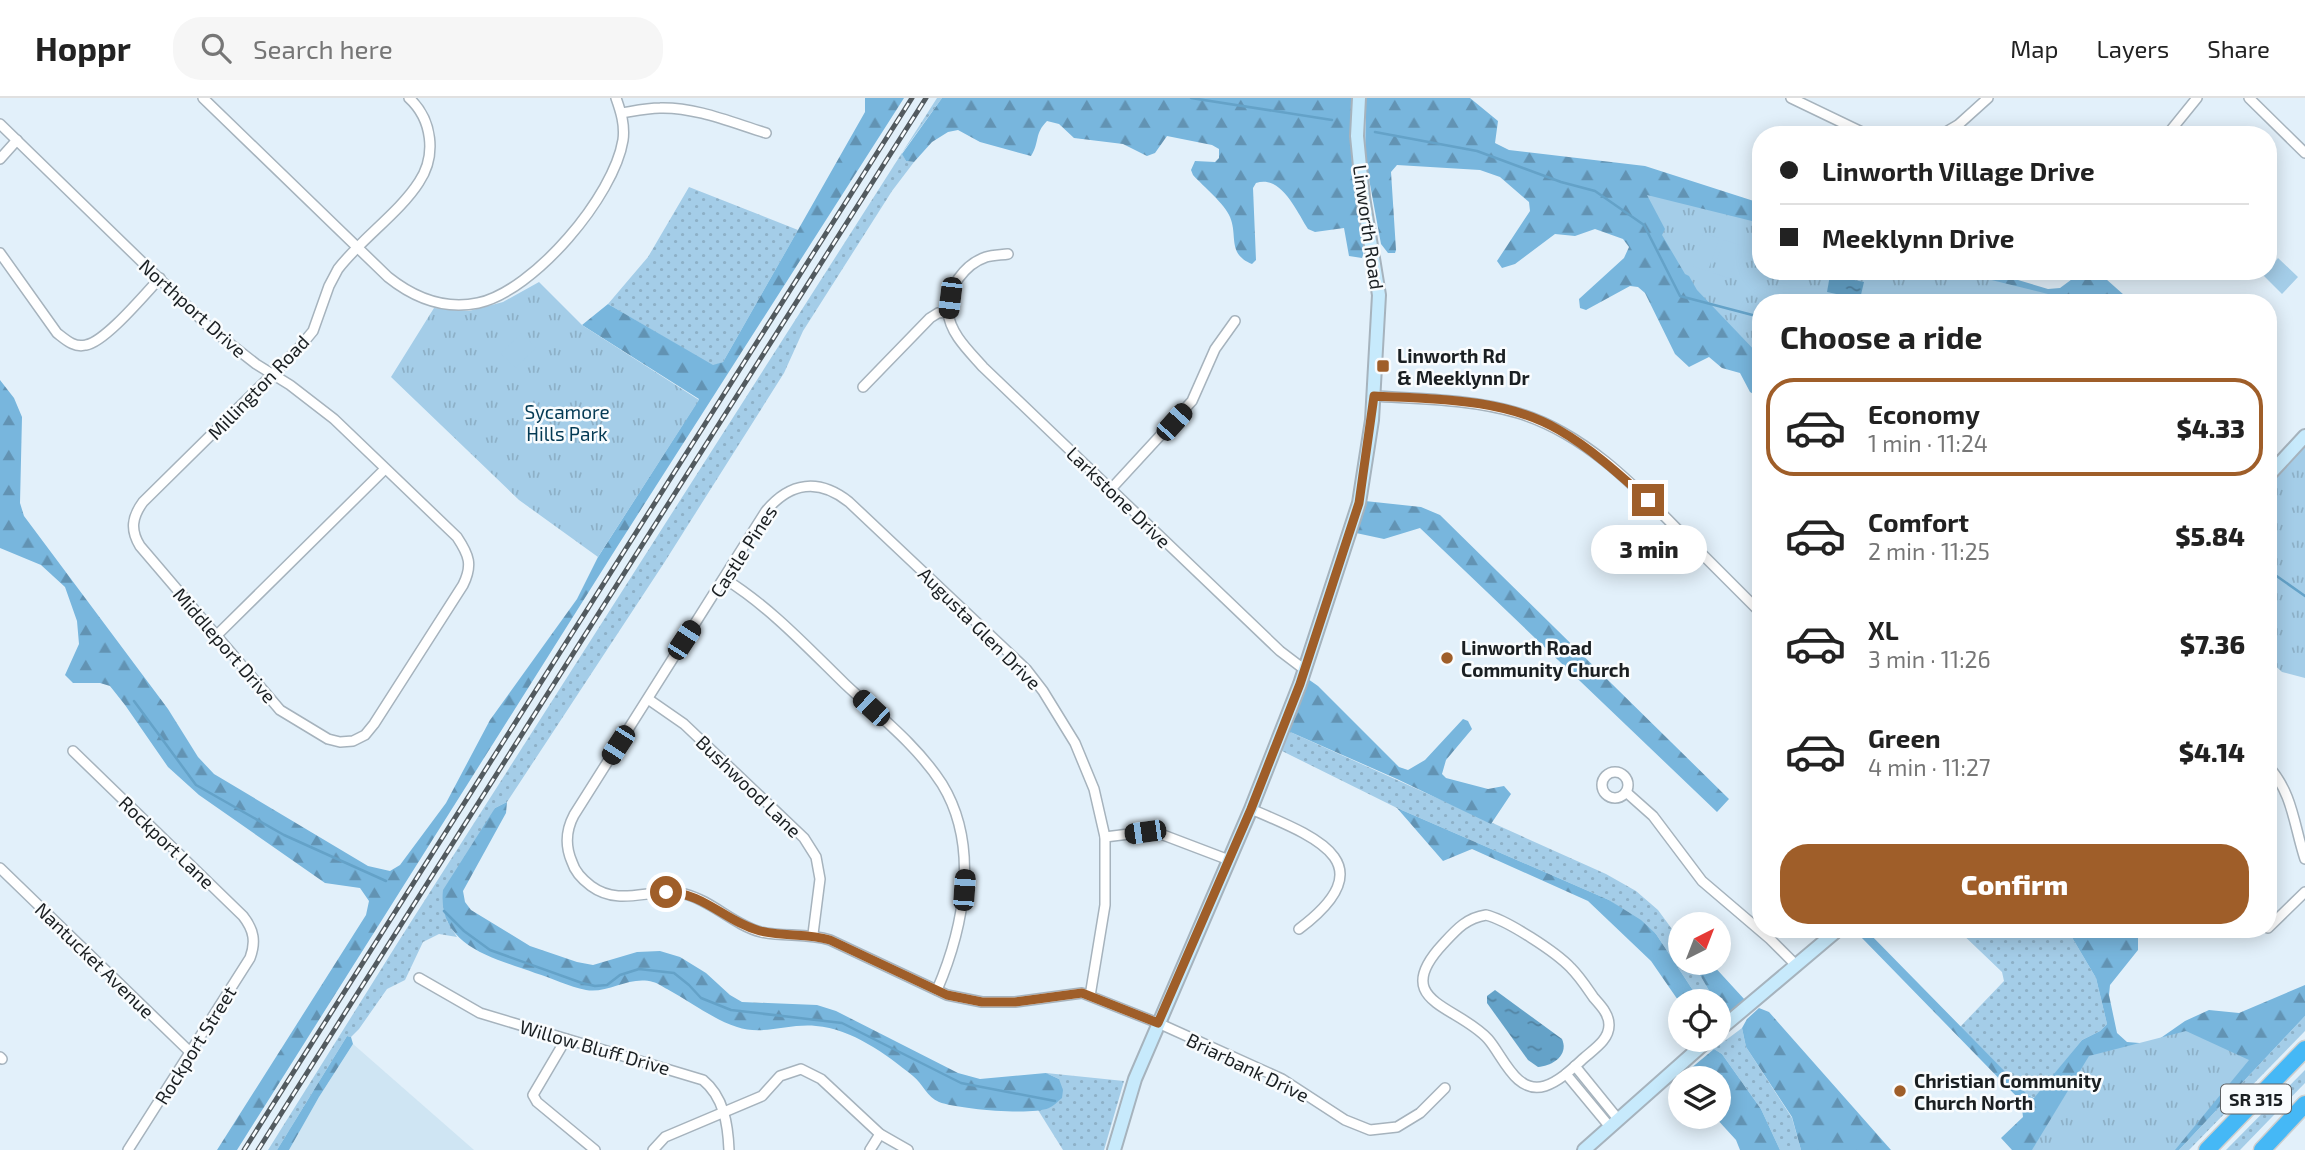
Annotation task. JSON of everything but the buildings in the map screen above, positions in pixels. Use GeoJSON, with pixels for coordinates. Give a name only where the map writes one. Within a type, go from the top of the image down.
{"type":"FeatureCollection","features":[{"type":"Feature","properties":{"kind":"highway","name":"SR 315"},"geometry":{"type":"LineString","coordinates":[[2207,1150],[2305,1049]]}},
{"type":"Feature","properties":{"kind":"highway","name":"SR 315"},"geometry":{"type":"LineString","coordinates":[[2262,1150],[2305,1104]]}},
{"type":"Feature","properties":{"kind":"main road","name":"Linworth Road"},"geometry":{"type":"LineString","coordinates":[[1114,1150],[1135,1079],[1251,809],[1305,670],[1359,503],[1374,396],[1379,295],[1363,197],[1357,136],[1359,98]]}},
{"type":"Feature","properties":{"kind":"main road"},"geometry":{"type":"LineString","coordinates":[[2277,466],[2305,436]]}},
{"type":"Feature","properties":{"kind":"main road"},"geometry":{"type":"LineString","coordinates":[[1731,1020],[1828,938]]}},
{"type":"Feature","properties":{"kind":"main road"},"geometry":{"type":"LineString","coordinates":[[1584,1150],[1694,1052]]}},
{"type":"Feature","properties":{"kind":"street"},"geometry":{"type":"LineString","coordinates":[[203,98],[388,277],[422,298],[454,305],[476,304],[499,296],[523,280],[553,254],[597,201],[623,140],[622,113],[616,98]]}},
{"type":"Feature","properties":{"kind":"street","name":"Millington Road"},"geometry":{"type":"LineString","coordinates":[[132,526],[143,502],[313,331],[338,269],[411,192],[425,170],[430,144],[427,126],[418,106],[408,98]]}},
{"type":"Feature","properties":{"kind":"street"},"geometry":{"type":"LineString","coordinates":[[1791,98],[1849,126]]}},
{"type":"Feature","properties":{"kind":"street"},"geometry":{"type":"LineString","coordinates":[[1956,126],[1988,98]]}},
{"type":"Feature","properties":{"kind":"street"},"geometry":{"type":"LineString","coordinates":[[2174,126],[2197,98]]}},
{"type":"Feature","properties":{"kind":"street"},"geometry":{"type":"LineString","coordinates":[[2249,98],[2305,153]]}},
{"type":"Feature","properties":{"kind":"street"},"geometry":{"type":"LineString","coordinates":[[622,113],[660,107],[676,109],[707,115],[766,133]]}},
{"type":"Feature","properties":{"kind":"street","name":"Northport Drive"},"geometry":{"type":"LineString","coordinates":[[0,124],[210,328],[334,419],[457,537],[468,555],[468,576],[374,724]]}},
{"type":"Feature","properties":{"kind":"street"},"geometry":{"type":"LineString","coordinates":[[0,159],[17,140]]}},
{"type":"Feature","properties":{"kind":"street"},"geometry":{"type":"LineString","coordinates":[[0,253],[57,333],[69,343],[84,346],[96,342],[106,334],[160,278]]}},
{"type":"Feature","properties":{"kind":"street"},"geometry":{"type":"LineString","coordinates":[[863,387],[930,318],[938,313],[948,312],[950,298],[961,274],[988,257],[1008,254]]}},
{"type":"Feature","properties":{"kind":"street","name":"Larkstone Drive"},"geometry":{"type":"LineString","coordinates":[[948,312],[962,342],[983,367],[1280,650],[1305,670]]}},
{"type":"Feature","properties":{"kind":"street"},"geometry":{"type":"LineString","coordinates":[[1111,489],[1192,401],[1215,349],[1235,321]]}},
{"type":"Feature","properties":{"kind":"street"},"geometry":{"type":"LineString","coordinates":[[1374,396],[1492,406],[1520,413],[1558,429],[1596,454],[1648,500],[1752,604]]}},
{"type":"Feature","properties":{"kind":"street"},"geometry":{"type":"LineString","coordinates":[[216,636],[385,469]]}},
{"type":"Feature","properties":{"kind":"street","name":"Augusta Glen Drive"},"geometry":{"type":"LineString","coordinates":[[794,489],[813,486],[841,495],[1026,669],[1062,719],[1086,764],[1105,837],[1105,905],[1090,996]]}},
{"type":"Feature","properties":{"kind":"street","name":"Castle Pines"},"geometry":{"type":"LineString","coordinates":[[794,489],[778,498],[766,512],[569,824],[567,843],[578,874],[600,892],[613,897],[681,893],[694,897],[761,932],[813,934]]}},
{"type":"Feature","properties":{"kind":"street","name":"Middleport Drive"},"geometry":{"type":"LineString","coordinates":[[132,526],[134,537],[140,546],[280,710],[328,739],[340,743],[365,735],[374,724]]}},
{"type":"Feature","properties":{"kind":"street"},"geometry":{"type":"LineString","coordinates":[[725,579],[755,598],[811,651],[910,746],[942,785],[961,832],[965,862],[964,890],[955,940],[951,958],[937,990]]}},
{"type":"Feature","properties":{"kind":"street","name":"Bushwood Lane"},"geometry":{"type":"LineString","coordinates":[[648,699],[684,723],[804,838],[816,857],[820,879],[813,934]]}},
{"type":"Feature","properties":{"kind":"street","name":"Rockport Lane"},"geometry":{"type":"LineString","coordinates":[[73,751],[243,916],[254,936]]}},
{"type":"Feature","properties":{"kind":"street"},"geometry":{"type":"LineString","coordinates":[[2277,777],[2292,809],[2305,859]]}},
{"type":"Feature","properties":{"kind":"street"},"geometry":{"type":"LineString","coordinates":[[1626,792],[1653,816],[1702,881],[1752,924]]}},
{"type":"Feature","properties":{"kind":"street"},"geometry":{"type":"LineString","coordinates":[[1251,809],[1308,834],[1334,858],[1340,868],[1341,878],[1335,896],[1319,914],[1299,929]]}},
{"type":"Feature","properties":{"kind":"street"},"geometry":{"type":"LineString","coordinates":[[1105,837],[1158,833],[1229,860]]}},
{"type":"Feature","properties":{"kind":"street","name":"Nantucket Avenue"},"geometry":{"type":"LineString","coordinates":[[0,868],[190,1052]]}},
{"type":"Feature","properties":{"kind":"street"},"geometry":{"type":"LineString","coordinates":[[2277,919],[2305,892]]}},
{"type":"Feature","properties":{"kind":"street"},"geometry":{"type":"LineString","coordinates":[[1476,916],[1494,917],[1570,967],[1605,1011],[1609,1022],[1605,1039],[1575,1066],[1545,1086],[1523,1083],[1515,1077],[1485,1036],[1466,1019],[1444,1009],[1429,997],[1423,980],[1425,966],[1460,926],[1476,916]]}},
{"type":"Feature","properties":{"kind":"street"},"geometry":{"type":"LineString","coordinates":[[813,934],[962,999],[1015,1002],[1074,993],[1090,996]]}},
{"type":"Feature","properties":{"kind":"street","name":"Rockport Street"},"geometry":{"type":"LineString","coordinates":[[128,1150],[250,958],[254,948],[254,936]]}},
{"type":"Feature","properties":{"kind":"street"},"geometry":{"type":"LineString","coordinates":[[1769,938],[1796,965]]}},
{"type":"Feature","properties":{"kind":"street","name":"Willow Bluff Drive"},"geometry":{"type":"LineString","coordinates":[[419,978],[480,1013],[696,1076],[710,1086],[724,1113],[729,1150]]}},
{"type":"Feature","properties":{"kind":"street","name":"Briarbank Drive"},"geometry":{"type":"LineString","coordinates":[[1090,996],[1158,1023],[1282,1080],[1345,1120],[1370,1129],[1397,1127],[1420,1113],[1445,1088]]}},
{"type":"Feature","properties":{"kind":"street"},"geometry":{"type":"LineString","coordinates":[[566,1039],[533,1095],[537,1102],[595,1150]]}},
{"type":"Feature","properties":{"kind":"street"},"geometry":{"type":"LineString","coordinates":[[1575,1066],[1614,1123]]}},
{"type":"Feature","properties":{"kind":"street"},"geometry":{"type":"LineString","coordinates":[[653,1150],[665,1137],[762,1096],[780,1076],[801,1069],[821,1079],[880,1134],[908,1150]]}},
{"type":"Feature","properties":{"kind":"street"},"geometry":{"type":"LineString","coordinates":[[1566,1074],[1614,1123]]}},
{"type":"Feature","properties":{"kind":"street"},"geometry":{"type":"LineString","coordinates":[[870,1150],[880,1134]]}},
{"type":"Feature","properties":{"kind":"shaded area"},"geometry":{"type":"Polygon","coordinates":[[[353,1044],[474,1150],[289,1150],[353,1044]]]}},
{"type":"Feature","properties":{"kind":"green space"},"geometry":{"type":"Polygon","coordinates":[[[865,98],[904,98],[237,1150],[217,1150],[366,915],[369,901],[360,888],[325,883],[199,795],[168,767],[110,686],[100,683],[73,683],[65,675],[79,644],[77,621],[65,587],[41,565],[0,548],[0,380],[14,398],[22,417],[20,503],[24,516],[168,709],[198,757],[214,774],[368,866],[390,871],[400,865],[446,803],[490,720],[577,599],[598,557],[699,399],[582,325],[608,304],[713,365],[723,362],[865,112],[865,98]]]}},
{"type":"Feature","properties":{"kind":"green space"},"geometry":{"type":"Polygon","coordinates":[[[937,98],[942,98],[902,153],[906,161],[914,162],[892,191],[803,331],[784,373],[664,563],[507,802],[495,808],[447,921],[457,937],[439,934],[423,942],[405,980],[387,989],[359,1029],[351,1037],[347,1036],[277,1150],[268,1150],[400,939],[937,98]]]}},
{"type":"Feature","properties":{"kind":"green space"},"geometry":{"type":"Polygon","coordinates":[[[942,98],[1353,98],[1352,165],[1365,241],[1362,258],[1349,256],[1344,228],[1315,232],[1308,229],[1281,189],[1265,182],[1256,183],[1253,188],[1256,260],[1252,264],[1244,260],[1236,250],[1230,217],[1191,170],[1195,161],[1215,162],[1219,158],[1219,149],[1212,145],[1167,136],[1155,153],[1147,156],[1123,144],[1074,138],[1059,124],[1047,121],[1040,130],[1031,156],[980,142],[958,130],[948,132],[932,142],[914,162],[906,161],[902,154],[942,98]]]}},
{"type":"Feature","properties":{"kind":"green space"},"geometry":{"type":"Polygon","coordinates":[[[1366,98],[1470,98],[1498,121],[1495,143],[1509,150],[1645,166],[1752,200],[1752,280],[1760,280],[1760,294],[1752,294],[1752,393],[1740,373],[1722,368],[1709,357],[1689,367],[1675,354],[1645,293],[1638,287],[1630,286],[1586,310],[1580,308],[1579,299],[1624,258],[1629,247],[1623,239],[1595,229],[1575,236],[1555,234],[1515,264],[1502,268],[1497,261],[1530,211],[1529,202],[1500,177],[1480,170],[1397,165],[1391,172],[1396,250],[1395,253],[1388,253],[1381,244],[1365,157],[1366,98]]]}},
{"type":"Feature","properties":{"kind":"green space"},"geometry":{"type":"Polygon","coordinates":[[[689,187],[798,230],[723,362],[713,366],[608,304],[648,257],[689,187]]]}},
{"type":"Feature","properties":{"kind":"green space"},"geometry":{"type":"Polygon","coordinates":[[[1647,195],[1752,221],[1752,280],[1991,280],[2048,294],[1752,294],[1752,348],[1685,274],[1662,235],[1665,229],[1647,195]]]}},
{"type":"Feature","properties":{"kind":"green space"},"geometry":{"type":"Polygon","coordinates":[[[1703,233],[1719,238],[1708,271],[1693,266],[1703,233]]]}},
{"type":"Feature","properties":{"kind":"green space"},"geometry":{"type":"Polygon","coordinates":[[[1724,240],[1740,245],[1729,278],[1713,273],[1724,240]]]}},
{"type":"Feature","properties":{"kind":"green space"},"geometry":{"type":"Polygon","coordinates":[[[2277,259],[2298,277],[2282,294],[2268,280],[2277,280],[2277,259]]]}},
{"type":"Feature","properties":{"kind":"green space"},"geometry":{"type":"Polygon","coordinates":[[[1880,280],[2018,280],[2048,289],[2060,288],[2071,280],[2107,280],[2123,294],[1889,294],[1880,280]]]}},
{"type":"Feature","properties":{"kind":"green space","name":"Sycamore Hills Park"},"geometry":{"type":"Polygon","coordinates":[[[539,282],[582,325],[699,400],[598,557],[519,500],[391,377],[434,308],[469,311],[503,302],[539,282]]]}},
{"type":"Feature","properties":{"kind":"green space"},"geometry":{"type":"Polygon","coordinates":[[[521,333],[536,347],[516,368],[501,354],[521,333]]]}},
{"type":"Feature","properties":{"kind":"green space"},"geometry":{"type":"Polygon","coordinates":[[[2305,436],[2305,678],[2282,672],[2277,667],[2277,466],[2305,436]]]}},
{"type":"Feature","properties":{"kind":"green space"},"geometry":{"type":"Polygon","coordinates":[[[1365,501],[1421,507],[1440,515],[1729,799],[1717,812],[1420,528],[1384,539],[1356,533],[1365,501]]]}},
{"type":"Feature","properties":{"kind":"green space"},"geometry":{"type":"Polygon","coordinates":[[[1308,679],[1399,767],[1408,770],[1425,760],[1463,719],[1468,721],[1472,729],[1446,760],[1442,774],[1446,778],[1488,789],[1504,786],[1511,794],[1491,824],[1288,731],[1308,679]]]}},
{"type":"Feature","properties":{"kind":"green space"},"geometry":{"type":"Polygon","coordinates":[[[1288,731],[1606,874],[1636,891],[1658,910],[1668,924],[1668,952],[1656,934],[1609,900],[1397,808],[1280,750],[1288,731]]]}},
{"type":"Feature","properties":{"kind":"green space"},"geometry":{"type":"Polygon","coordinates":[[[507,802],[506,813],[463,891],[465,902],[471,910],[530,946],[593,965],[637,952],[660,951],[680,957],[706,973],[742,1002],[817,1005],[836,1011],[958,1073],[980,1079],[1046,1073],[1059,1079],[1063,1090],[1062,1098],[1049,1108],[1027,1111],[994,1111],[948,1105],[935,1100],[913,1076],[880,1051],[843,1032],[816,1026],[766,1030],[737,1027],[655,983],[644,980],[594,991],[586,990],[502,962],[471,947],[449,924],[444,909],[443,890],[495,808],[507,802]]]}},
{"type":"Feature","properties":{"kind":"green space"},"geometry":{"type":"Polygon","coordinates":[[[1397,808],[1609,900],[1641,920],[1656,934],[1668,952],[1668,975],[1683,975],[1692,989],[1670,989],[1651,961],[1588,901],[1472,849],[1443,861],[1397,808]]]}},
{"type":"Feature","properties":{"kind":"green space"},"geometry":{"type":"Polygon","coordinates":[[[1862,938],[1874,938],[2028,1095],[2034,1098],[2082,1040],[2100,1031],[2107,1024],[2096,978],[2072,938],[2138,938],[2138,950],[2110,985],[2109,995],[2117,1033],[2127,1042],[2152,1044],[2185,1021],[2209,1010],[2239,1013],[2305,985],[2305,1016],[2179,1150],[2012,1150],[2001,1138],[2023,1117],[2021,1101],[1862,938]]]}},
{"type":"Feature","properties":{"kind":"green space"},"geometry":{"type":"Polygon","coordinates":[[[1966,938],[2072,938],[2096,978],[2107,1024],[2100,1031],[2082,1040],[2035,1098],[2028,1095],[1960,1027],[2004,981],[2002,972],[1966,938]]]}},
{"type":"Feature","properties":{"kind":"green space"},"geometry":{"type":"Polygon","coordinates":[[[1683,975],[1700,975],[1708,989],[1692,989],[1683,975]]]}},
{"type":"Feature","properties":{"kind":"green space"},"geometry":{"type":"Polygon","coordinates":[[[1700,975],[1722,975],[1745,1000],[1731,1011],[1731,989],[1708,989],[1700,975]]]}},
{"type":"Feature","properties":{"kind":"green space"},"geometry":{"type":"Polygon","coordinates":[[[1759,1008],[1769,1012],[1891,1150],[1801,1150],[1792,1117],[1746,1047],[1742,1028],[1759,1008]]]}},
{"type":"Feature","properties":{"kind":"green space"},"geometry":{"type":"Polygon","coordinates":[[[2305,1016],[2305,1031],[2189,1150],[2179,1150],[2305,1016]]]}},
{"type":"Feature","properties":{"kind":"green space"},"geometry":{"type":"Polygon","coordinates":[[[1742,1028],[1746,1047],[1792,1118],[1801,1150],[1780,1150],[1761,1109],[1719,1052],[1731,1052],[1731,1036],[1742,1028]]]}},
{"type":"Feature","properties":{"kind":"green space"},"geometry":{"type":"Polygon","coordinates":[[[2186,1031],[2249,1060],[2175,1150],[2032,1150],[2089,1056],[2186,1031]]]}},
{"type":"Feature","properties":{"kind":"green space"},"geometry":{"type":"Polygon","coordinates":[[[347,1036],[351,1037],[353,1044],[289,1150],[277,1150],[347,1036]]]}},
{"type":"Feature","properties":{"kind":"green space"},"geometry":{"type":"Polygon","coordinates":[[[1710,1052],[1719,1052],[1731,1066],[1694,1066],[1710,1052]]]}},
{"type":"Feature","properties":{"kind":"green space"},"geometry":{"type":"Polygon","coordinates":[[[1731,1067],[1761,1109],[1780,1150],[1740,1150],[1736,1140],[1726,1129],[1731,1129],[1731,1067]]]}},
{"type":"Feature","properties":{"kind":"green space"},"geometry":{"type":"Polygon","coordinates":[[[2305,1070],[2305,1083],[2240,1150],[2226,1150],[2305,1070]]]}},
{"type":"Feature","properties":{"kind":"green space"},"geometry":{"type":"Polygon","coordinates":[[[1046,1073],[1124,1081],[1104,1150],[1063,1150],[1038,1110],[1048,1108],[1059,1079],[1046,1073]]]}},
{"type":"Feature","properties":{"kind":"water"},"geometry":{"type":"Polygon","coordinates":[[[1829,280],[1864,282],[1861,294],[1827,292],[1829,280]]]}},
{"type":"Feature","properties":{"kind":"water"},"geometry":{"type":"Polygon","coordinates":[[[1495,990],[1562,1039],[1563,1050],[1558,1059],[1538,1067],[1528,1060],[1487,1003],[1487,996],[1495,990]]]}},
{"type":"Feature","properties":{"kind":"waterway"},"geometry":{"type":"LineString","coordinates":[[1191,98],[1332,120]]}},
{"type":"Feature","properties":{"kind":"waterway"},"geometry":{"type":"LineString","coordinates":[[1375,132],[1477,151],[1561,182],[1595,191],[1644,225],[1680,296],[1752,315]]}},
{"type":"Feature","properties":{"kind":"waterway"},"geometry":{"type":"LineString","coordinates":[[2277,576],[2305,596]]}},
{"type":"Feature","properties":{"kind":"waterway"},"geometry":{"type":"LineString","coordinates":[[134,701],[196,785],[284,835],[386,881]]}},
{"type":"Feature","properties":{"kind":"waterway"},"geometry":{"type":"LineString","coordinates":[[444,911],[464,931],[490,950],[582,983],[607,985],[620,975],[639,969],[674,973],[701,998],[731,1010],[842,1023],[961,1083],[1055,1101]]}},
{"type":"Feature","properties":{"kind":"railway"},"geometry":{"type":"LineString","coordinates":[[244,1150],[912,98]]}},
{"type":"Feature","properties":{"kind":"railway"},"geometry":{"type":"LineString","coordinates":[[258,1150],[926,98]]}},
{"type":"Feature","properties":{"kind":"place","name":"Linworth Rd & Meeklynn Dr"},"geometry":{"type":"Point","coordinates":[1383,366]}},
{"type":"Feature","properties":{"kind":"place","name":"Linworth Road Community Church"},"geometry":{"type":"Point","coordinates":[1447,658]}},
{"type":"Feature","properties":{"kind":"place","name":"Christian Community Church North"},"geometry":{"type":"Point","coordinates":[1900,1091]}},
{"type":"Feature","properties":{"kind":"route"},"geometry":{"type":"LineString","coordinates":[[666,892],[694,897],[761,932],[813,934],[830,940],[947,995],[962,999],[1015,1002],[1082,993],[1158,1023],[1251,809],[1300,684],[1359,503],[1374,396],[1492,406],[1520,413],[1558,429],[1596,454],[1648,500]]}}]}
